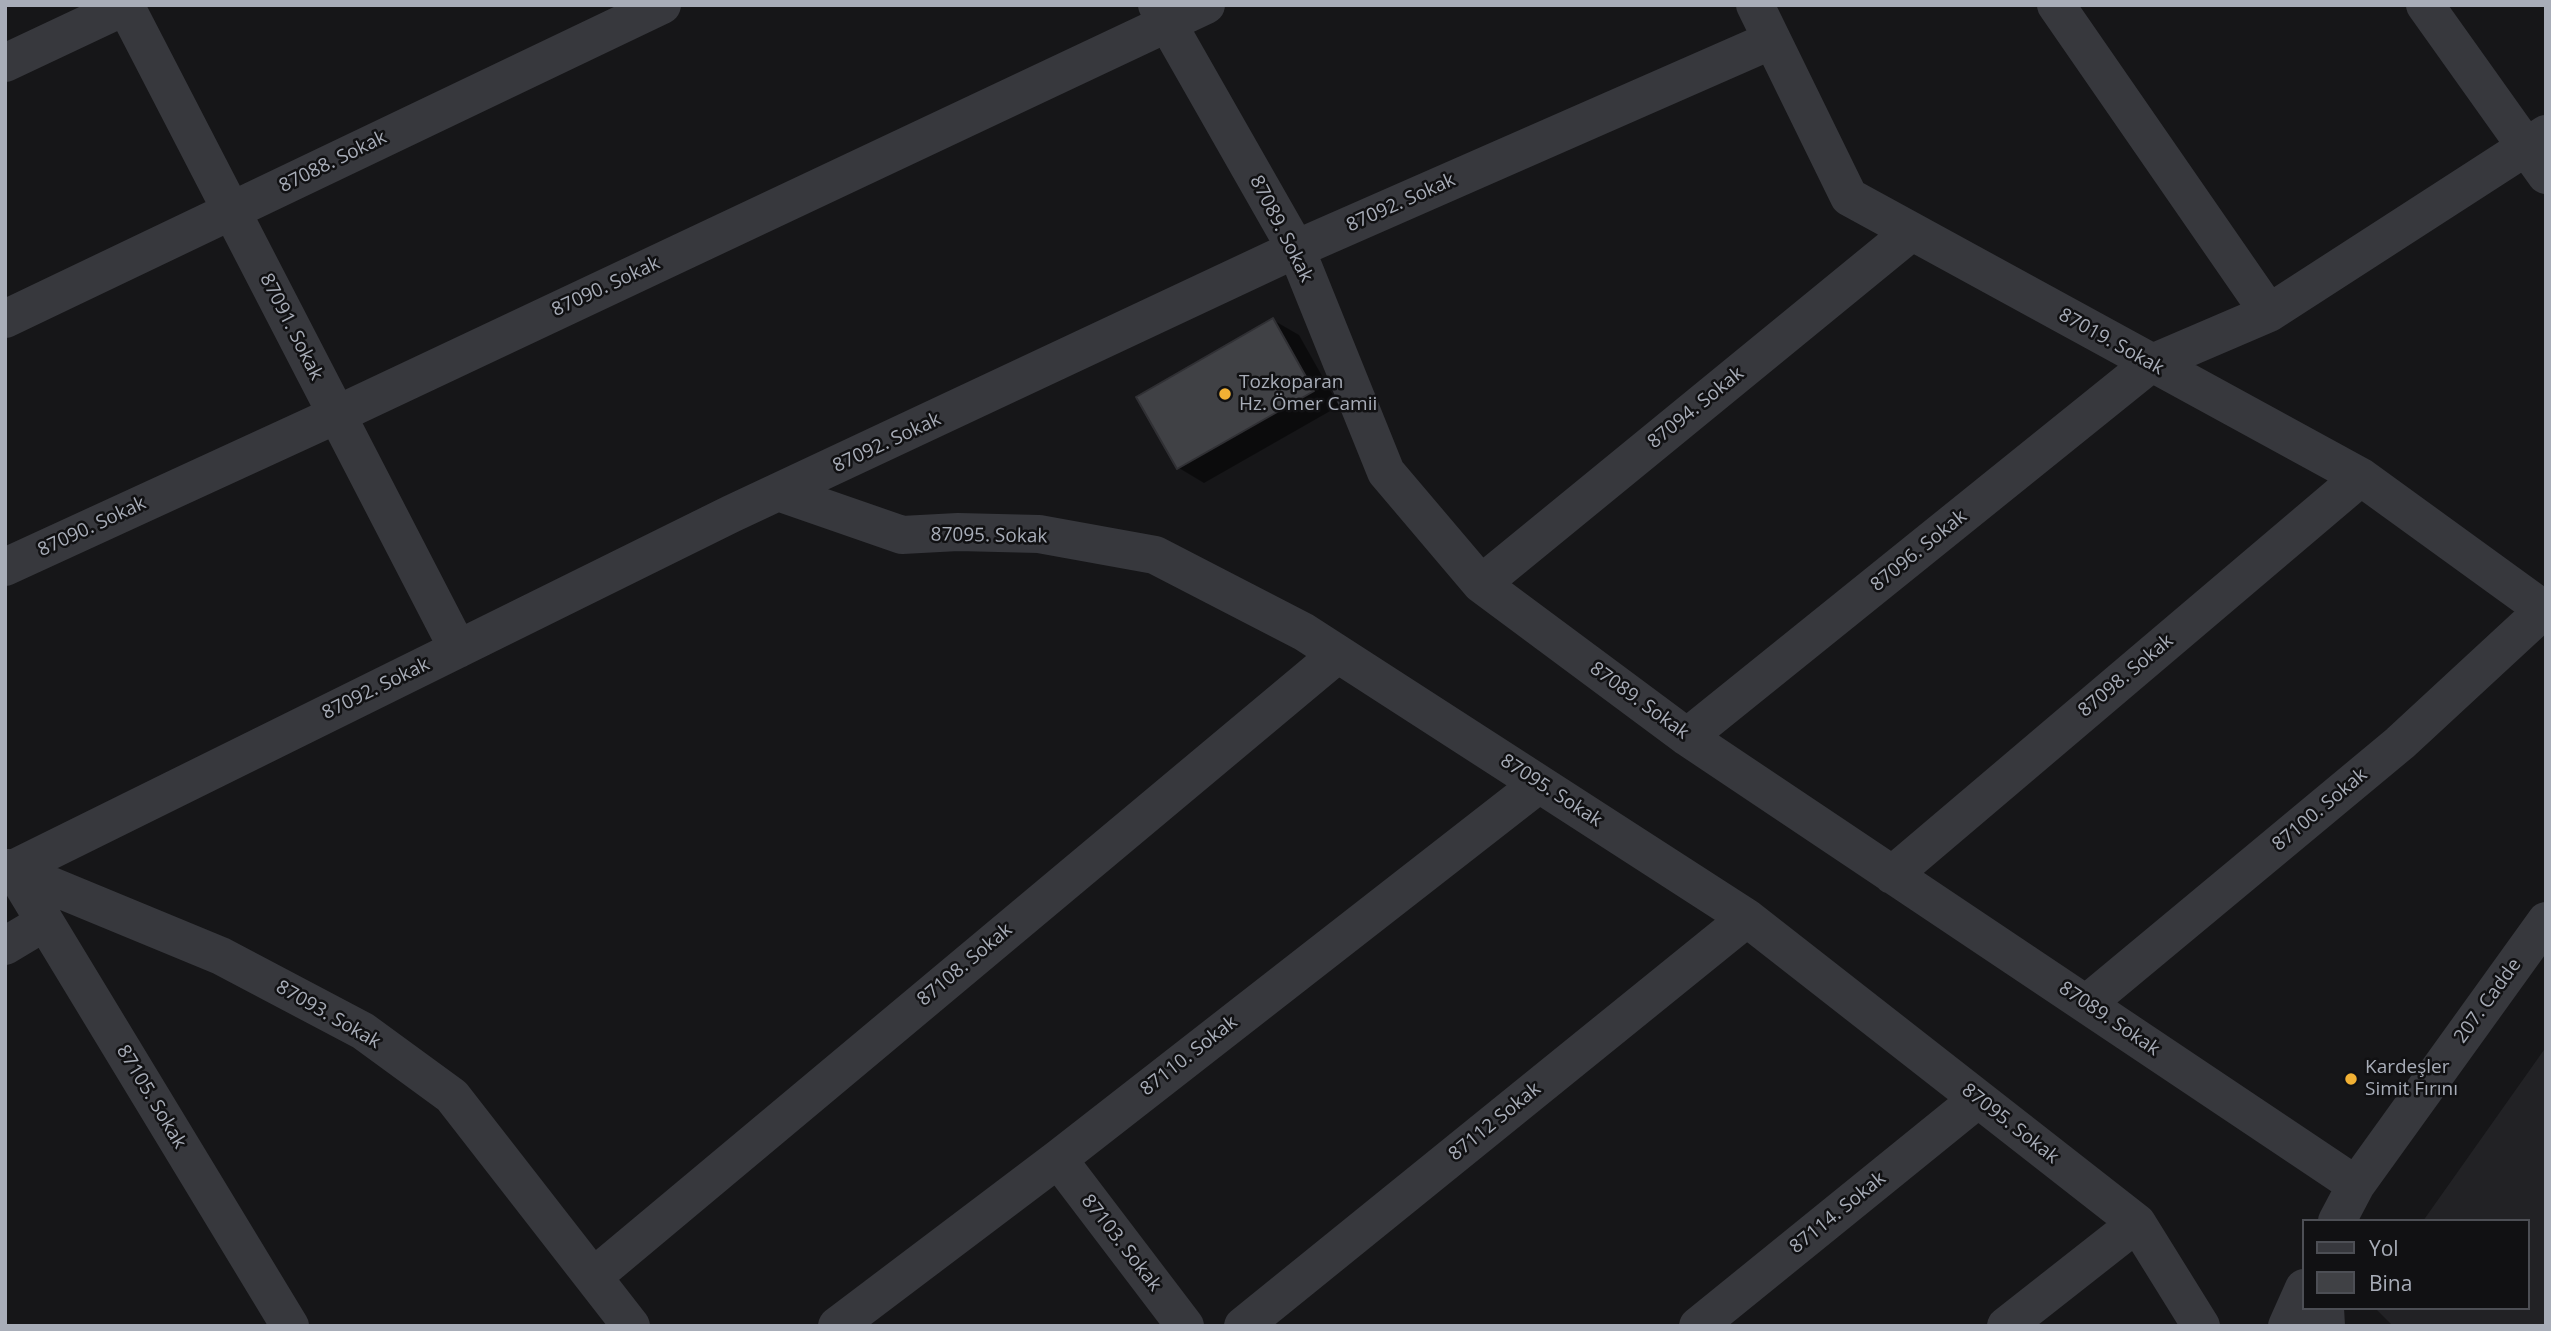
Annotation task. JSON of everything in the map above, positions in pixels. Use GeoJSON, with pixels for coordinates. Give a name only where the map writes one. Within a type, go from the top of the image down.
{"type":"FeatureCollection","features":[{"type":"Feature","properties":{"kind":"street","name":"87088. Sokak"},"geometry":{"type":"LineString","coordinates":[[5,319],[662,5]]}},
{"type":"Feature","properties":{"kind":"street","name":"87090. Sokak"},"geometry":{"type":"LineString","coordinates":[[5,567],[336,415],[1163,14],[1206,5]]}},
{"type":"Feature","properties":{"kind":"street","name":"87019. Sokak"},"geometry":{"type":"LineString","coordinates":[[1755,5],[1849,197],[1910,233],[2361,477],[2545,610]]}},
{"type":"Feature","properties":{"kind":"street"},"geometry":{"type":"LineString","coordinates":[[2056,5],[2269,313]]}},
{"type":"Feature","properties":{"kind":"street"},"geometry":{"type":"LineString","coordinates":[[2425,5],[2539,152]]}},
{"type":"Feature","properties":{"kind":"street","name":"87091. Sokak"},"geometry":{"type":"LineString","coordinates":[[126,6],[458,649]]}},
{"type":"Feature","properties":{"kind":"street"},"geometry":{"type":"LineString","coordinates":[[5,63],[126,6]]}},
{"type":"Feature","properties":{"kind":"street","name":"87089. Sokak"},"geometry":{"type":"LineString","coordinates":[[1163,14],[1296,249],[1386,472],[1481,584],[1687,737],[2357,1185]]}},
{"type":"Feature","properties":{"kind":"street","name":"87092. Sokak"},"geometry":{"type":"LineString","coordinates":[[9,869],[732,514],[1296,249],[1772,40]]}},
{"type":"Feature","properties":{"kind":"street","name":"87096. Sokak"},"geometry":{"type":"LineString","coordinates":[[1687,737],[2150,364],[2269,313],[2539,152]]}},
{"type":"Feature","properties":{"kind":"street","name":"87094. Sokak"},"geometry":{"type":"LineString","coordinates":[[1481,584],[1910,233]]}},
{"type":"Feature","properties":{"kind":"street","name":"87098. Sokak"},"geometry":{"type":"LineString","coordinates":[[1892,875],[2361,477]]}},
{"type":"Feature","properties":{"kind":"street","name":"87095. Sokak"},"geometry":{"type":"LineString","coordinates":[[781,493],[902,535],[958,532],[1039,534],[1155,555],[1304,632],[1747,918],[2137,1223],[2200,1323]]}},
{"type":"Feature","properties":{"kind":"street","name":"87100. Sokak"},"geometry":{"type":"LineString","coordinates":[[2086,1004],[2400,743],[2545,610]]}},
{"type":"Feature","properties":{"kind":"street","name":"87108. Sokak"},"geometry":{"type":"LineString","coordinates":[[593,1277],[1338,654]]}},
{"type":"Feature","properties":{"kind":"street","name":"87110. Sokak"},"geometry":{"type":"LineString","coordinates":[[837,1326],[1058,1159],[1539,783]]}},
{"type":"Feature","properties":{"kind":"street","name":"87105. Sokak"},"geometry":{"type":"LineString","coordinates":[[9,869],[45,922],[290,1326]]}},
{"type":"Feature","properties":{"kind":"street","name":"87093. Sokak"},"geometry":{"type":"LineString","coordinates":[[9,869],[222,956],[363,1031],[452,1096],[631,1326]]}},
{"type":"Feature","properties":{"kind":"street","name":"87112 Sokak"},"geometry":{"type":"LineString","coordinates":[[1243,1326],[1747,918]]}},
{"type":"Feature","properties":{"kind":"street","name":"207. Cadde"},"geometry":{"type":"LineString","coordinates":[[2338,1219],[2357,1185],[2546,921]]}},
{"type":"Feature","properties":{"kind":"street"},"geometry":{"type":"LineString","coordinates":[[5,946],[45,922]]}},
{"type":"Feature","properties":{"kind":"street","name":"87114. Sokak"},"geometry":{"type":"LineString","coordinates":[[1698,1326],[1978,1099]]}},
{"type":"Feature","properties":{"kind":"street","name":"87103. Sokak"},"geometry":{"type":"LineString","coordinates":[[1058,1159],[1185,1326]]}},
{"type":"Feature","properties":{"kind":"street"},"geometry":{"type":"LineString","coordinates":[[2006,1326],[2137,1223]]}},
{"type":"Feature","properties":{"kind":"street"},"geometry":{"type":"LineString","coordinates":[[2287,1326],[2302,1292]]}},
{"type":"Feature","properties":{"kind":"shaded area"},"geometry":{"type":"Polygon","coordinates":[[[2546,1047],[2546,1326],[2393,1326],[2377,1310],[2530,1310],[2530,1219],[2424,1219],[2546,1047]]]}},
{"type":"Feature","properties":{"kind":"building","name":"Tozkoparan Hz. Ömer Camii"},"geometry":{"type":"Polygon","coordinates":[[[1273,318],[1314,391],[1177,469],[1136,397],[1273,318]]]}},
{"type":"Feature","properties":{"kind":"place","name":"Tozkoparan Hz. Ömer Camii"},"geometry":{"type":"Point","coordinates":[1225,394]}},
{"type":"Feature","properties":{"kind":"place","name":"Kardeşler Simit Fırını"},"geometry":{"type":"Point","coordinates":[2351,1079]}}]}
